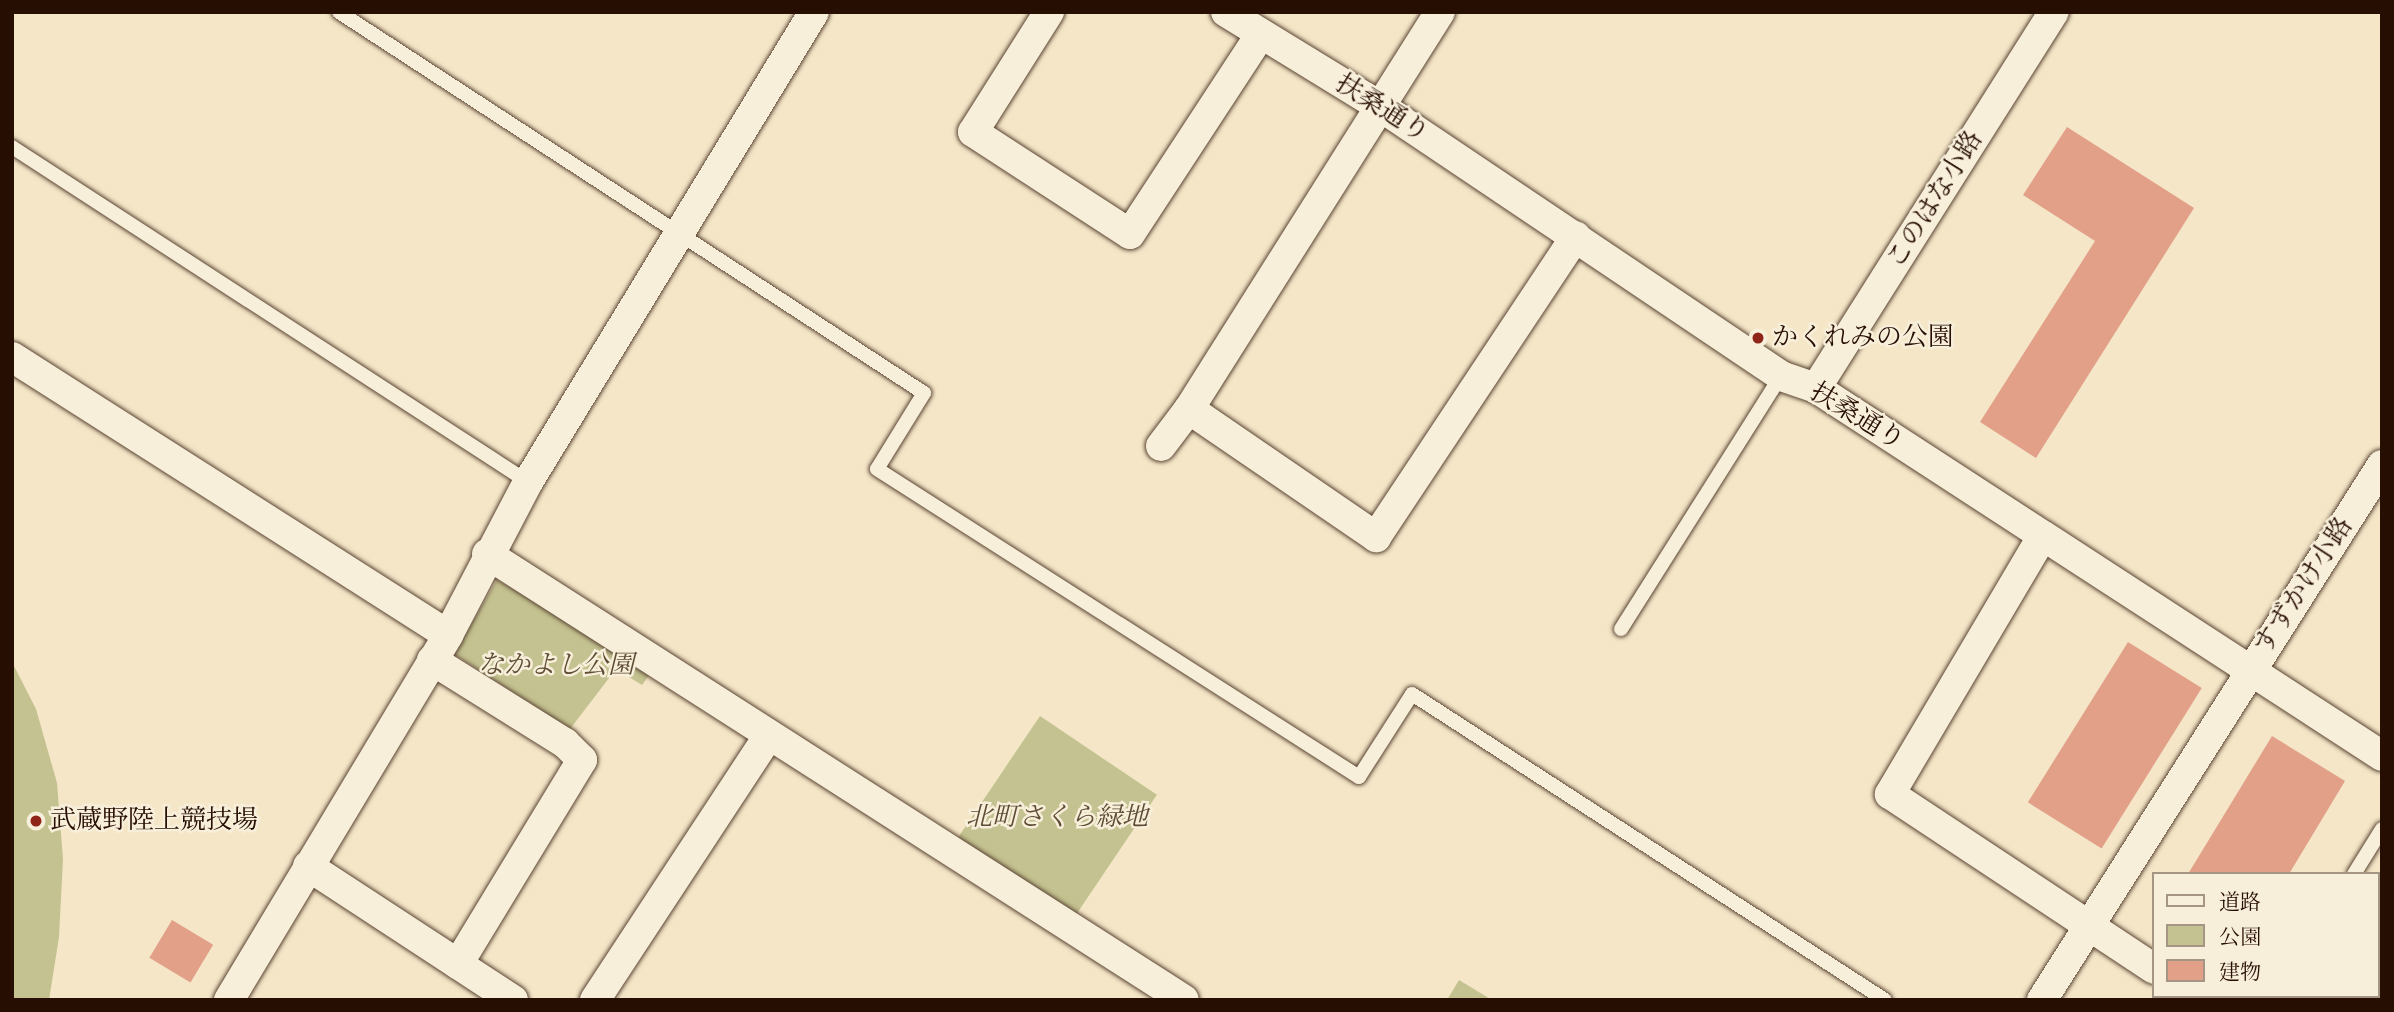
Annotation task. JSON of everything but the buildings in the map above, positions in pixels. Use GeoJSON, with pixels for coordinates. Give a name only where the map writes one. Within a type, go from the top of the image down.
{"type":"FeatureCollection","features":[{"type":"Feature","properties":{"kind":"street"},"geometry":{"type":"LineString","coordinates":[[1049,12],[973,132],[1130,234],[1261,34]]}},
{"type":"Feature","properties":{"kind":"street","name":"扶桑通り"},"geometry":{"type":"LineString","coordinates":[[1226,12],[1381,107],[1781,376],[1816,388],[2382,755]]}},
{"type":"Feature","properties":{"kind":"street"},"geometry":{"type":"LineString","coordinates":[[1161,446],[1189,409],[1440,12]]}},
{"type":"Feature","properties":{"kind":"street","name":"このはな小路"},"geometry":{"type":"LineString","coordinates":[[1816,388],[2054,12]]}},
{"type":"Feature","properties":{"kind":"street"},"geometry":{"type":"LineString","coordinates":[[229,1000],[448,635],[487,554],[528,482],[805,16]]}},
{"type":"Feature","properties":{"kind":"street"},"geometry":{"type":"LineString","coordinates":[[1189,409],[1376,537],[1576,236]]}},
{"type":"Feature","properties":{"kind":"street"},"geometry":{"type":"LineString","coordinates":[[12,357],[448,635]]}},
{"type":"Feature","properties":{"kind":"street","name":"すずかけ小路"},"geometry":{"type":"LineString","coordinates":[[2042,1000],[2382,465]]}},
{"type":"Feature","properties":{"kind":"street"},"geometry":{"type":"LineString","coordinates":[[2042,537],[1890,794],[2152,968]]}},
{"type":"Feature","properties":{"kind":"street"},"geometry":{"type":"LineString","coordinates":[[487,554],[768,737],[1184,1000]]}},
{"type":"Feature","properties":{"kind":"street"},"geometry":{"type":"LineString","coordinates":[[432,660],[565,743],[582,760],[458,964]]}},
{"type":"Feature","properties":{"kind":"street"},"geometry":{"type":"LineString","coordinates":[[594,1000],[768,737]]}},
{"type":"Feature","properties":{"kind":"street"},"geometry":{"type":"LineString","coordinates":[[307,866],[513,1000]]}},
{"type":"Feature","properties":{"kind":"lane"},"geometry":{"type":"LineString","coordinates":[[339,12],[924,393],[877,470],[1359,777],[1412,694],[1885,1000]]}},
{"type":"Feature","properties":{"kind":"lane"},"geometry":{"type":"LineString","coordinates":[[12,147],[528,482]]}},
{"type":"Feature","properties":{"kind":"lane"},"geometry":{"type":"LineString","coordinates":[[1621,629],[1781,376]]}},
{"type":"Feature","properties":{"kind":"lane"},"geometry":{"type":"LineString","coordinates":[[2355,872],[2382,829]]}},
{"type":"Feature","properties":{"kind":"green space","name":"なかよし公園"},"geometry":{"type":"Polygon","coordinates":[[[497,580],[653,670],[642,685],[616,669],[570,729],[454,654],[497,580]]]}},
{"type":"Feature","properties":{"kind":"green space","name":"武蔵野陸上競技場"},"geometry":{"type":"Polygon","coordinates":[[[12,662],[36,709],[57,783],[63,859],[59,937],[49,1000],[12,1000],[12,662]]]}},
{"type":"Feature","properties":{"kind":"green space","name":"北町さくら緑地"},"geometry":{"type":"Polygon","coordinates":[[[1040,716],[1157,795],[1072,920],[956,841],[1040,716]]]}},
{"type":"Feature","properties":{"kind":"green space"},"geometry":{"type":"Polygon","coordinates":[[[1459,980],[1492,1000],[1447,1000],[1459,980]]]}},
{"type":"Feature","properties":{"kind":"place","name":"かくれみの公園"},"geometry":{"type":"Point","coordinates":[1758,338]}},
{"type":"Feature","properties":{"kind":"place","name":"武蔵野陸上競技場"},"geometry":{"type":"Point","coordinates":[36,821]}}]}
